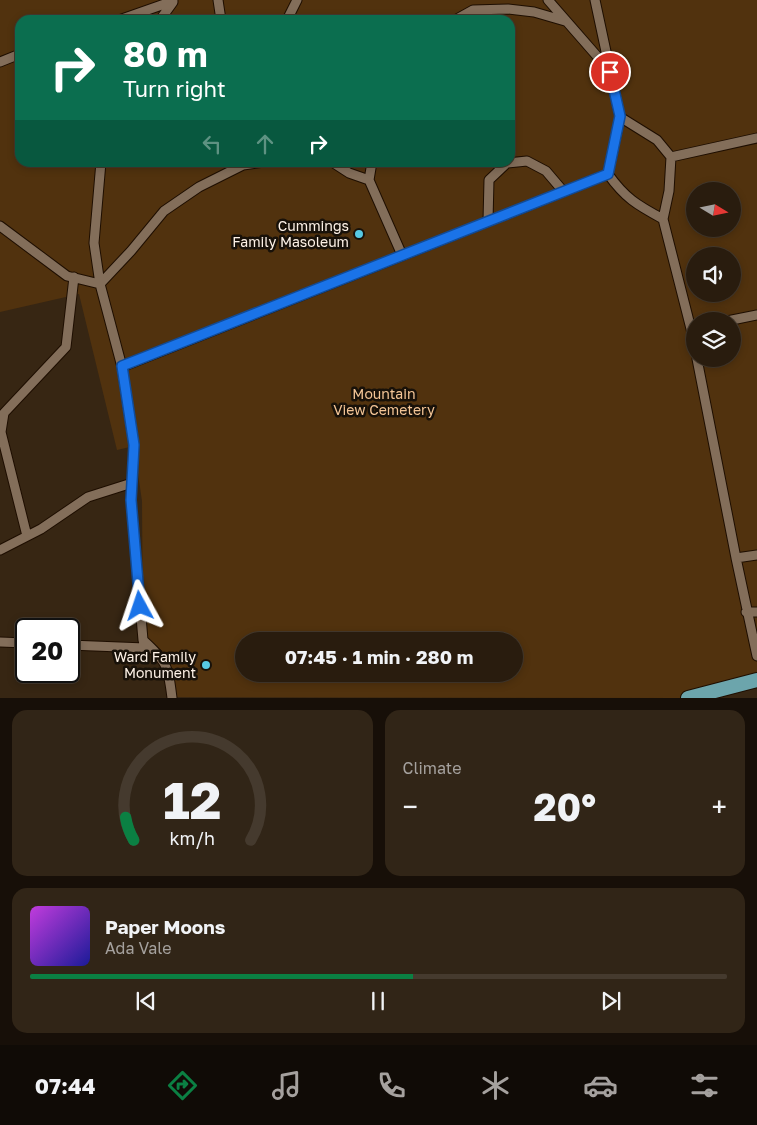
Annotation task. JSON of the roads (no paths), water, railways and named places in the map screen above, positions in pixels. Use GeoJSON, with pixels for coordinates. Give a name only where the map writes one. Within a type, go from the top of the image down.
{"type":"FeatureCollection","features":[{"type":"Feature","properties":{"kind":"main road"},"geometry":{"type":"LineString","coordinates":[[688,698],[757,680]]}},
{"type":"Feature","properties":{"kind":"lane"},"geometry":{"type":"LineString","coordinates":[[218,0],[220,15]]}},
{"type":"Feature","properties":{"kind":"lane"},"geometry":{"type":"LineString","coordinates":[[290,15],[297,0]]}},
{"type":"Feature","properties":{"kind":"lane"},"geometry":{"type":"LineString","coordinates":[[548,0],[610,72]]}},
{"type":"Feature","properties":{"kind":"lane"},"geometry":{"type":"LineString","coordinates":[[595,0],[620,116],[608,174],[620,190],[638,206],[663,219]]}},
{"type":"Feature","properties":{"kind":"lane"},"geometry":{"type":"LineString","coordinates":[[133,15],[174,1]]}},
{"type":"Feature","properties":{"kind":"lane"},"geometry":{"type":"LineString","coordinates":[[164,15],[174,1]]}},
{"type":"Feature","properties":{"kind":"lane"},"geometry":{"type":"LineString","coordinates":[[464,15],[473,10],[508,9],[534,12],[565,20]]}},
{"type":"Feature","properties":{"kind":"lane"},"geometry":{"type":"LineString","coordinates":[[0,62],[15,56]]}},
{"type":"Feature","properties":{"kind":"lane"},"geometry":{"type":"LineString","coordinates":[[620,116],[657,140],[671,157],[669,191],[663,219],[689,312]]}},
{"type":"Feature","properties":{"kind":"lane"},"geometry":{"type":"LineString","coordinates":[[671,157],[757,138]]}},
{"type":"Feature","properties":{"kind":"lane"},"geometry":{"type":"LineString","coordinates":[[515,162],[527,161],[546,171],[563,191]]}},
{"type":"Feature","properties":{"kind":"lane"},"geometry":{"type":"LineString","coordinates":[[80,645],[145,648],[131,500],[134,445],[122,366],[100,284],[94,243],[101,167]]}},
{"type":"Feature","properties":{"kind":"lane"},"geometry":{"type":"LineString","coordinates":[[100,284],[131,251],[164,211],[199,187],[242,167]]}},
{"type":"Feature","properties":{"kind":"lane"},"geometry":{"type":"LineString","coordinates":[[340,167],[349,173],[369,180]]}},
{"type":"Feature","properties":{"kind":"lane"},"geometry":{"type":"LineString","coordinates":[[371,167],[369,180],[402,255]]}},
{"type":"Feature","properties":{"kind":"lane"},"geometry":{"type":"LineString","coordinates":[[488,221],[489,180],[503,167]]}},
{"type":"Feature","properties":{"kind":"lane"},"geometry":{"type":"LineString","coordinates":[[122,366],[608,174]]}},
{"type":"Feature","properties":{"kind":"lane"},"geometry":{"type":"LineString","coordinates":[[0,226],[67,276],[100,284]]}},
{"type":"Feature","properties":{"kind":"lane"},"geometry":{"type":"LineString","coordinates":[[27,536],[1,432],[4,413],[66,347],[74,277]]}},
{"type":"Feature","properties":{"kind":"lane"},"geometry":{"type":"LineString","coordinates":[[741,318],[757,315]]}},
{"type":"Feature","properties":{"kind":"lane"},"geometry":{"type":"LineString","coordinates":[[699,367],[746,612],[757,656]]}},
{"type":"Feature","properties":{"kind":"lane"},"geometry":{"type":"LineString","coordinates":[[0,550],[41,529],[88,497],[132,483]]}},
{"type":"Feature","properties":{"kind":"lane"},"geometry":{"type":"LineString","coordinates":[[736,558],[757,556]]}},
{"type":"Feature","properties":{"kind":"lane"},"geometry":{"type":"LineString","coordinates":[[746,612],[757,612]]}},
{"type":"Feature","properties":{"kind":"lane"},"geometry":{"type":"LineString","coordinates":[[143,640],[163,659],[169,674],[172,698]]}},
{"type":"Feature","properties":{"kind":"lane"},"geometry":{"type":"LineString","coordinates":[[0,642],[15,643]]}},
{"type":"Feature","properties":{"kind":"place","name":"Cummings Family Masoleum"},"geometry":{"type":"Point","coordinates":[359,234]}},
{"type":"Feature","properties":{"kind":"place","name":"Ward Family Monument"},"geometry":{"type":"Point","coordinates":[206,665]}},
{"type":"Feature","properties":{"kind":"park label","name":"Mountain View Cemetery"},"geometry":{"type":"Point","coordinates":[384,402]}}]}
